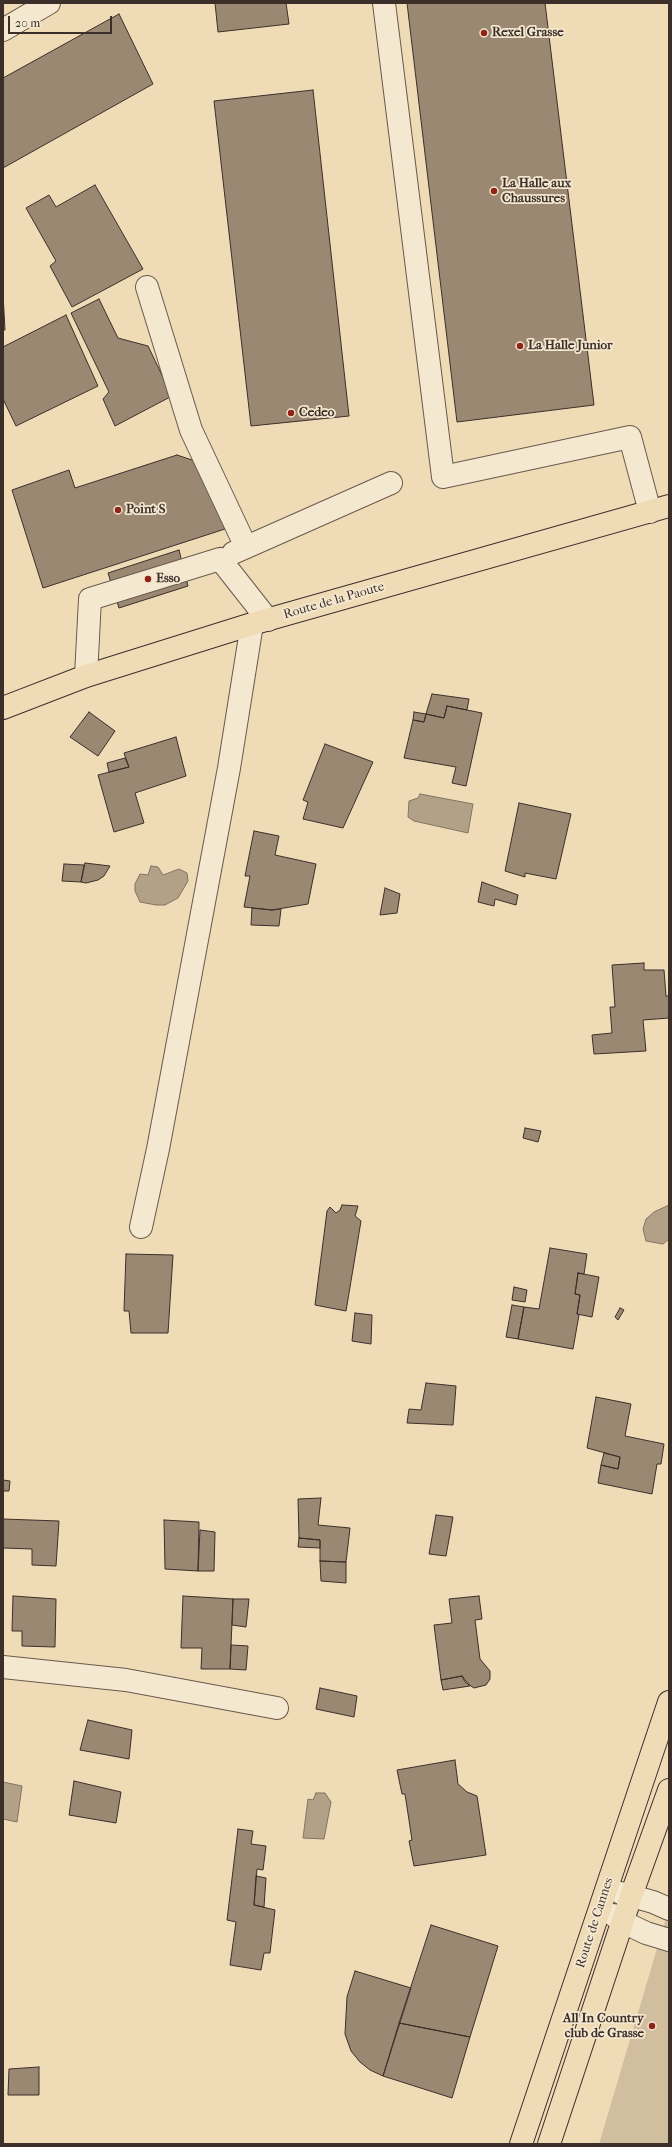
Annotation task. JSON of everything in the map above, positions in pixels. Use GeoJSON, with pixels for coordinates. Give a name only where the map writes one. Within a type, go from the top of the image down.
{"type":"FeatureCollection","features":[{"type":"Feature","properties":{"kind":"main road","name":"Route de la Paoute"},"geometry":{"type":"LineString","coordinates":[[3,708],[86,676],[260,622],[659,509]]}},
{"type":"Feature","properties":{"kind":"main road","name":"Route de Cannes"},"geometry":{"type":"LineString","coordinates":[[522,2144],[669,1702]]}},
{"type":"Feature","properties":{"kind":"main road"},"geometry":{"type":"LineString","coordinates":[[522,2144],[569,2044],[618,1919],[669,1750]]}},
{"type":"Feature","properties":{"kind":"main road","name":"Route de Cannes"},"geometry":{"type":"LineString","coordinates":[[626,1894],[669,1790]]}},
{"type":"Feature","properties":{"kind":"main road","name":"Route de Cannes"},"geometry":{"type":"LineString","coordinates":[[549,2144],[618,1919]]}},
{"type":"Feature","properties":{"kind":"street"},"geometry":{"type":"LineString","coordinates":[[3,30],[49,3]]}},
{"type":"Feature","properties":{"kind":"street"},"geometry":{"type":"LineString","coordinates":[[384,3],[443,477],[630,437],[659,509]]}},
{"type":"Feature","properties":{"kind":"street"},"geometry":{"type":"LineString","coordinates":[[147,287],[191,430],[246,547]]}},
{"type":"Feature","properties":{"kind":"street"},"geometry":{"type":"LineString","coordinates":[[86,676],[90,599],[220,559],[391,483]]}},
{"type":"Feature","properties":{"kind":"street"},"geometry":{"type":"LineString","coordinates":[[141,1227],[158,1149],[229,768],[260,622],[220,559]]}},
{"type":"Feature","properties":{"kind":"street"},"geometry":{"type":"LineString","coordinates":[[3,1667],[126,1680],[277,1708]]}},
{"type":"Feature","properties":{"kind":"street"},"geometry":{"type":"LineString","coordinates":[[626,1894],[669,1909]]}},
{"type":"Feature","properties":{"kind":"street"},"geometry":{"type":"LineString","coordinates":[[618,1919],[646,1933],[669,1940]]}},
{"type":"Feature","properties":{"kind":"shaded area"},"geometry":{"type":"Polygon","coordinates":[[[420,794],[473,804],[468,833],[414,821],[408,817],[409,801],[418,798],[420,794]]]}},
{"type":"Feature","properties":{"kind":"shaded area"},"geometry":{"type":"Polygon","coordinates":[[[151,866],[158,867],[163,875],[179,869],[187,873],[188,881],[178,898],[165,905],[140,902],[135,891],[135,884],[140,874],[148,875],[151,866]]]}},
{"type":"Feature","properties":{"kind":"shaded area"},"geometry":{"type":"Polygon","coordinates":[[[669,1205],[669,1239],[663,1244],[646,1241],[643,1229],[646,1219],[654,1212],[669,1205]]]}},
{"type":"Feature","properties":{"kind":"shaded area"},"geometry":{"type":"Polygon","coordinates":[[[3,1782],[22,1786],[17,1822],[3,1819],[3,1782]]]}},
{"type":"Feature","properties":{"kind":"shaded area"},"geometry":{"type":"Polygon","coordinates":[[[316,1793],[325,1793],[331,1802],[324,1839],[303,1838],[308,1799],[313,1800],[316,1793]]]}},
{"type":"Feature","properties":{"kind":"shaded area","name":"All In Country club de Grasse"},"geometry":{"type":"Polygon","coordinates":[[[669,1908],[669,2144],[599,2144],[669,1908]]]}},
{"type":"Feature","properties":{"kind":"building"},"geometry":{"type":"Polygon","coordinates":[[[215,3],[286,3],[289,24],[218,32],[215,3]]]}},
{"type":"Feature","properties":{"kind":"building"},"geometry":{"type":"Polygon","coordinates":[[[407,3],[545,3],[594,405],[457,422],[407,3]]]}},
{"type":"Feature","properties":{"kind":"building"},"geometry":{"type":"Polygon","coordinates":[[[119,14],[153,84],[3,168],[3,78],[119,14]]]}},
{"type":"Feature","properties":{"kind":"building"},"geometry":{"type":"Polygon","coordinates":[[[313,90],[349,416],[251,426],[214,101],[313,90]]]}},
{"type":"Feature","properties":{"kind":"building"},"geometry":{"type":"Polygon","coordinates":[[[95,185],[143,269],[72,307],[50,266],[56,261],[26,208],[49,195],[56,207],[95,185]]]}},
{"type":"Feature","properties":{"kind":"building"},"geometry":{"type":"Polygon","coordinates":[[[3,294],[5,330],[3,330],[3,294]]]}},
{"type":"Feature","properties":{"kind":"building"},"geometry":{"type":"Polygon","coordinates":[[[99,299],[118,338],[148,346],[172,396],[115,426],[103,399],[109,392],[71,313],[99,299]]]}},
{"type":"Feature","properties":{"kind":"building"},"geometry":{"type":"Polygon","coordinates":[[[66,315],[98,386],[16,426],[3,399],[3,347],[66,315]]]}},
{"type":"Feature","properties":{"kind":"building","name":"Point S"},"geometry":{"type":"Polygon","coordinates":[[[177,455],[204,464],[225,529],[43,588],[12,490],[69,470],[75,488],[177,455]]]}},
{"type":"Feature","properties":{"kind":"building","name":"Esso"},"geometry":{"type":"Polygon","coordinates":[[[179,550],[188,586],[119,608],[108,573],[179,550]]]}},
{"type":"Feature","properties":{"kind":"building"},"geometry":{"type":"Polygon","coordinates":[[[432,694],[469,699],[467,710],[447,706],[444,718],[426,714],[432,694]]]}},
{"type":"Feature","properties":{"kind":"building"},"geometry":{"type":"Polygon","coordinates":[[[447,706],[482,713],[466,786],[452,783],[456,767],[404,758],[413,720],[424,722],[426,714],[444,718],[447,706]]]}},
{"type":"Feature","properties":{"kind":"building"},"geometry":{"type":"Polygon","coordinates":[[[89,712],[115,731],[98,756],[70,737],[89,712]]]}},
{"type":"Feature","properties":{"kind":"building"},"geometry":{"type":"Polygon","coordinates":[[[414,712],[426,714],[424,722],[413,720],[414,712]]]}},
{"type":"Feature","properties":{"kind":"building"},"geometry":{"type":"Polygon","coordinates":[[[176,737],[186,776],[135,793],[144,823],[114,832],[98,775],[129,767],[124,753],[176,737]]]}},
{"type":"Feature","properties":{"kind":"building"},"geometry":{"type":"Polygon","coordinates":[[[325,744],[373,762],[343,828],[303,819],[308,802],[303,800],[325,744]]]}},
{"type":"Feature","properties":{"kind":"building"},"geometry":{"type":"Polygon","coordinates":[[[125,758],[129,767],[109,772],[107,763],[125,758]]]}},
{"type":"Feature","properties":{"kind":"building"},"geometry":{"type":"Polygon","coordinates":[[[519,803],[571,814],[556,879],[525,873],[525,877],[505,871],[519,803]]]}},
{"type":"Feature","properties":{"kind":"building"},"geometry":{"type":"Polygon","coordinates":[[[254,831],[279,836],[275,855],[316,864],[308,904],[272,910],[244,907],[250,876],[245,876],[254,831]]]}},
{"type":"Feature","properties":{"kind":"building"},"geometry":{"type":"Polygon","coordinates":[[[85,863],[110,866],[104,876],[98,880],[86,883],[81,882],[85,863]]]}},
{"type":"Feature","properties":{"kind":"building"},"geometry":{"type":"Polygon","coordinates":[[[64,864],[84,865],[81,882],[62,881],[64,864]]]}},
{"type":"Feature","properties":{"kind":"building"},"geometry":{"type":"Polygon","coordinates":[[[482,882],[518,895],[516,905],[495,899],[494,906],[478,902],[482,882]]]}},
{"type":"Feature","properties":{"kind":"building"},"geometry":{"type":"Polygon","coordinates":[[[385,888],[400,894],[397,913],[380,915],[385,888]]]}},
{"type":"Feature","properties":{"kind":"building"},"geometry":{"type":"Polygon","coordinates":[[[252,908],[272,910],[281,909],[279,926],[251,925],[252,908]]]}},
{"type":"Feature","properties":{"kind":"building"},"geometry":{"type":"Polygon","coordinates":[[[644,963],[644,970],[664,970],[666,996],[669,996],[669,1018],[643,1020],[646,1051],[594,1054],[592,1035],[612,1033],[610,1007],[615,1007],[612,965],[644,963]]]}},
{"type":"Feature","properties":{"kind":"building"},"geometry":{"type":"Polygon","coordinates":[[[525,1128],[541,1131],[538,1142],[523,1138],[525,1128]]]}},
{"type":"Feature","properties":{"kind":"building"},"geometry":{"type":"Polygon","coordinates":[[[342,1205],[358,1206],[355,1216],[361,1221],[346,1311],[315,1305],[327,1211],[330,1207],[336,1213],[340,1210],[342,1205]]]}},
{"type":"Feature","properties":{"kind":"building"},"geometry":{"type":"Polygon","coordinates":[[[550,1248],[587,1254],[584,1274],[578,1273],[575,1294],[580,1295],[577,1314],[579,1315],[573,1349],[518,1339],[524,1307],[539,1309],[550,1248]]]}},
{"type":"Feature","properties":{"kind":"building"},"geometry":{"type":"Polygon","coordinates":[[[126,1254],[173,1255],[168,1333],[131,1333],[129,1311],[124,1311],[126,1254]]]}},
{"type":"Feature","properties":{"kind":"building"},"geometry":{"type":"Polygon","coordinates":[[[578,1273],[599,1277],[592,1317],[577,1314],[580,1295],[575,1294],[578,1273]]]}},
{"type":"Feature","properties":{"kind":"building"},"geometry":{"type":"Polygon","coordinates":[[[514,1287],[527,1290],[525,1302],[512,1300],[514,1287]]]}},
{"type":"Feature","properties":{"kind":"building"},"geometry":{"type":"Polygon","coordinates":[[[512,1305],[524,1307],[518,1339],[506,1337],[512,1305]]]}},
{"type":"Feature","properties":{"kind":"building"},"geometry":{"type":"Polygon","coordinates":[[[620,1308],[624,1310],[618,1320],[615,1317],[620,1308]]]}},
{"type":"Feature","properties":{"kind":"building"},"geometry":{"type":"Polygon","coordinates":[[[355,1313],[372,1315],[371,1344],[352,1341],[355,1313]]]}},
{"type":"Feature","properties":{"kind":"building"},"geometry":{"type":"Polygon","coordinates":[[[426,1383],[456,1386],[453,1425],[407,1423],[409,1409],[421,1410],[426,1383]]]}},
{"type":"Feature","properties":{"kind":"building"},"geometry":{"type":"Polygon","coordinates":[[[596,1397],[631,1404],[625,1436],[664,1444],[661,1464],[657,1464],[652,1494],[598,1483],[601,1465],[618,1469],[620,1457],[587,1448],[596,1397]]]}},
{"type":"Feature","properties":{"kind":"building"},"geometry":{"type":"Polygon","coordinates":[[[604,1453],[620,1457],[618,1469],[601,1465],[604,1453]]]}},
{"type":"Feature","properties":{"kind":"building"},"geometry":{"type":"Polygon","coordinates":[[[3,1480],[10,1481],[9,1491],[3,1491],[3,1480]]]}},
{"type":"Feature","properties":{"kind":"building"},"geometry":{"type":"Polygon","coordinates":[[[321,1498],[318,1525],[350,1528],[346,1562],[320,1561],[320,1540],[299,1538],[298,1499],[321,1498]]]}},
{"type":"Feature","properties":{"kind":"building"},"geometry":{"type":"Polygon","coordinates":[[[436,1515],[453,1517],[446,1556],[429,1554],[436,1515]]]}},
{"type":"Feature","properties":{"kind":"building"},"geometry":{"type":"Polygon","coordinates":[[[3,1519],[59,1521],[56,1566],[32,1565],[32,1549],[3,1548],[3,1519]]]}},
{"type":"Feature","properties":{"kind":"building"},"geometry":{"type":"Polygon","coordinates":[[[164,1520],[199,1522],[198,1571],[165,1569],[164,1520]]]}},
{"type":"Feature","properties":{"kind":"building"},"geometry":{"type":"Polygon","coordinates":[[[200,1530],[215,1532],[214,1571],[198,1571],[200,1530]]]}},
{"type":"Feature","properties":{"kind":"building"},"geometry":{"type":"Polygon","coordinates":[[[299,1538],[320,1540],[320,1548],[298,1547],[299,1538]]]}},
{"type":"Feature","properties":{"kind":"building"},"geometry":{"type":"Polygon","coordinates":[[[320,1561],[346,1562],[346,1583],[321,1581],[320,1561]]]}},
{"type":"Feature","properties":{"kind":"building"},"geometry":{"type":"Polygon","coordinates":[[[13,1596],[56,1599],[55,1647],[22,1646],[22,1631],[12,1631],[13,1596]]]}},
{"type":"Feature","properties":{"kind":"building"},"geometry":{"type":"Polygon","coordinates":[[[183,1596],[233,1599],[230,1669],[201,1669],[202,1648],[181,1648],[183,1596]]]}},
{"type":"Feature","properties":{"kind":"building"},"geometry":{"type":"Polygon","coordinates":[[[479,1596],[482,1619],[475,1620],[480,1659],[490,1671],[490,1679],[486,1685],[474,1688],[465,1682],[462,1676],[441,1680],[434,1625],[452,1623],[449,1599],[479,1596]]]}},
{"type":"Feature","properties":{"kind":"building"},"geometry":{"type":"Polygon","coordinates":[[[233,1599],[249,1599],[246,1627],[232,1625],[233,1599]]]}},
{"type":"Feature","properties":{"kind":"building"},"geometry":{"type":"Polygon","coordinates":[[[231,1645],[248,1646],[246,1670],[230,1669],[231,1645]]]}},
{"type":"Feature","properties":{"kind":"building"},"geometry":{"type":"Polygon","coordinates":[[[462,1676],[470,1686],[443,1690],[441,1680],[462,1676]]]}},
{"type":"Feature","properties":{"kind":"building"},"geometry":{"type":"Polygon","coordinates":[[[320,1688],[357,1696],[354,1717],[316,1709],[320,1688]]]}},
{"type":"Feature","properties":{"kind":"building"},"geometry":{"type":"Polygon","coordinates":[[[88,1720],[132,1730],[129,1759],[80,1750],[88,1720]]]}},
{"type":"Feature","properties":{"kind":"building"},"geometry":{"type":"Polygon","coordinates":[[[455,1760],[458,1784],[467,1792],[477,1796],[486,1855],[414,1866],[409,1841],[412,1840],[405,1794],[402,1794],[397,1770],[455,1760]]]}},
{"type":"Feature","properties":{"kind":"building"},"geometry":{"type":"Polygon","coordinates":[[[74,1781],[121,1792],[116,1823],[69,1815],[74,1781]]]}},
{"type":"Feature","properties":{"kind":"building"},"geometry":{"type":"Polygon","coordinates":[[[238,1829],[253,1831],[251,1844],[266,1846],[263,1870],[257,1869],[254,1905],[275,1910],[270,1953],[264,1953],[261,1970],[230,1965],[236,1922],[227,1920],[238,1829]]]}},
{"type":"Feature","properties":{"kind":"building"},"geometry":{"type":"Polygon","coordinates":[[[256,1876],[266,1878],[264,1907],[254,1905],[256,1876]]]}},
{"type":"Feature","properties":{"kind":"building"},"geometry":{"type":"Polygon","coordinates":[[[431,1925],[498,1946],[470,2037],[399,2023],[431,1925]]]}},
{"type":"Feature","properties":{"kind":"building"},"geometry":{"type":"Polygon","coordinates":[[[355,1971],[411,1988],[383,2076],[370,2070],[360,2062],[351,2051],[345,2034],[347,1997],[355,1971]]]}},
{"type":"Feature","properties":{"kind":"building"},"geometry":{"type":"Polygon","coordinates":[[[399,2023],[470,2037],[452,2098],[383,2076],[399,2023]]]}},
{"type":"Feature","properties":{"kind":"building"},"geometry":{"type":"Polygon","coordinates":[[[39,2067],[39,2095],[8,2095],[9,2069],[39,2067]]]}},
{"type":"Feature","properties":{"kind":"place","name":"Rexel Grasse"},"geometry":{"type":"Point","coordinates":[484,33]}},
{"type":"Feature","properties":{"kind":"place","name":"La Halle aux Chaussures"},"geometry":{"type":"Point","coordinates":[494,191]}},
{"type":"Feature","properties":{"kind":"place","name":"La Halle Junior"},"geometry":{"type":"Point","coordinates":[520,346]}},
{"type":"Feature","properties":{"kind":"place","name":"Cedeo"},"geometry":{"type":"Point","coordinates":[291,413]}},
{"type":"Feature","properties":{"kind":"place","name":"Point S"},"geometry":{"type":"Point","coordinates":[118,510]}},
{"type":"Feature","properties":{"kind":"place","name":"Esso"},"geometry":{"type":"Point","coordinates":[148,579]}},
{"type":"Feature","properties":{"kind":"place","name":"All In Country club de Grasse"},"geometry":{"type":"Point","coordinates":[652,2026]}}]}
